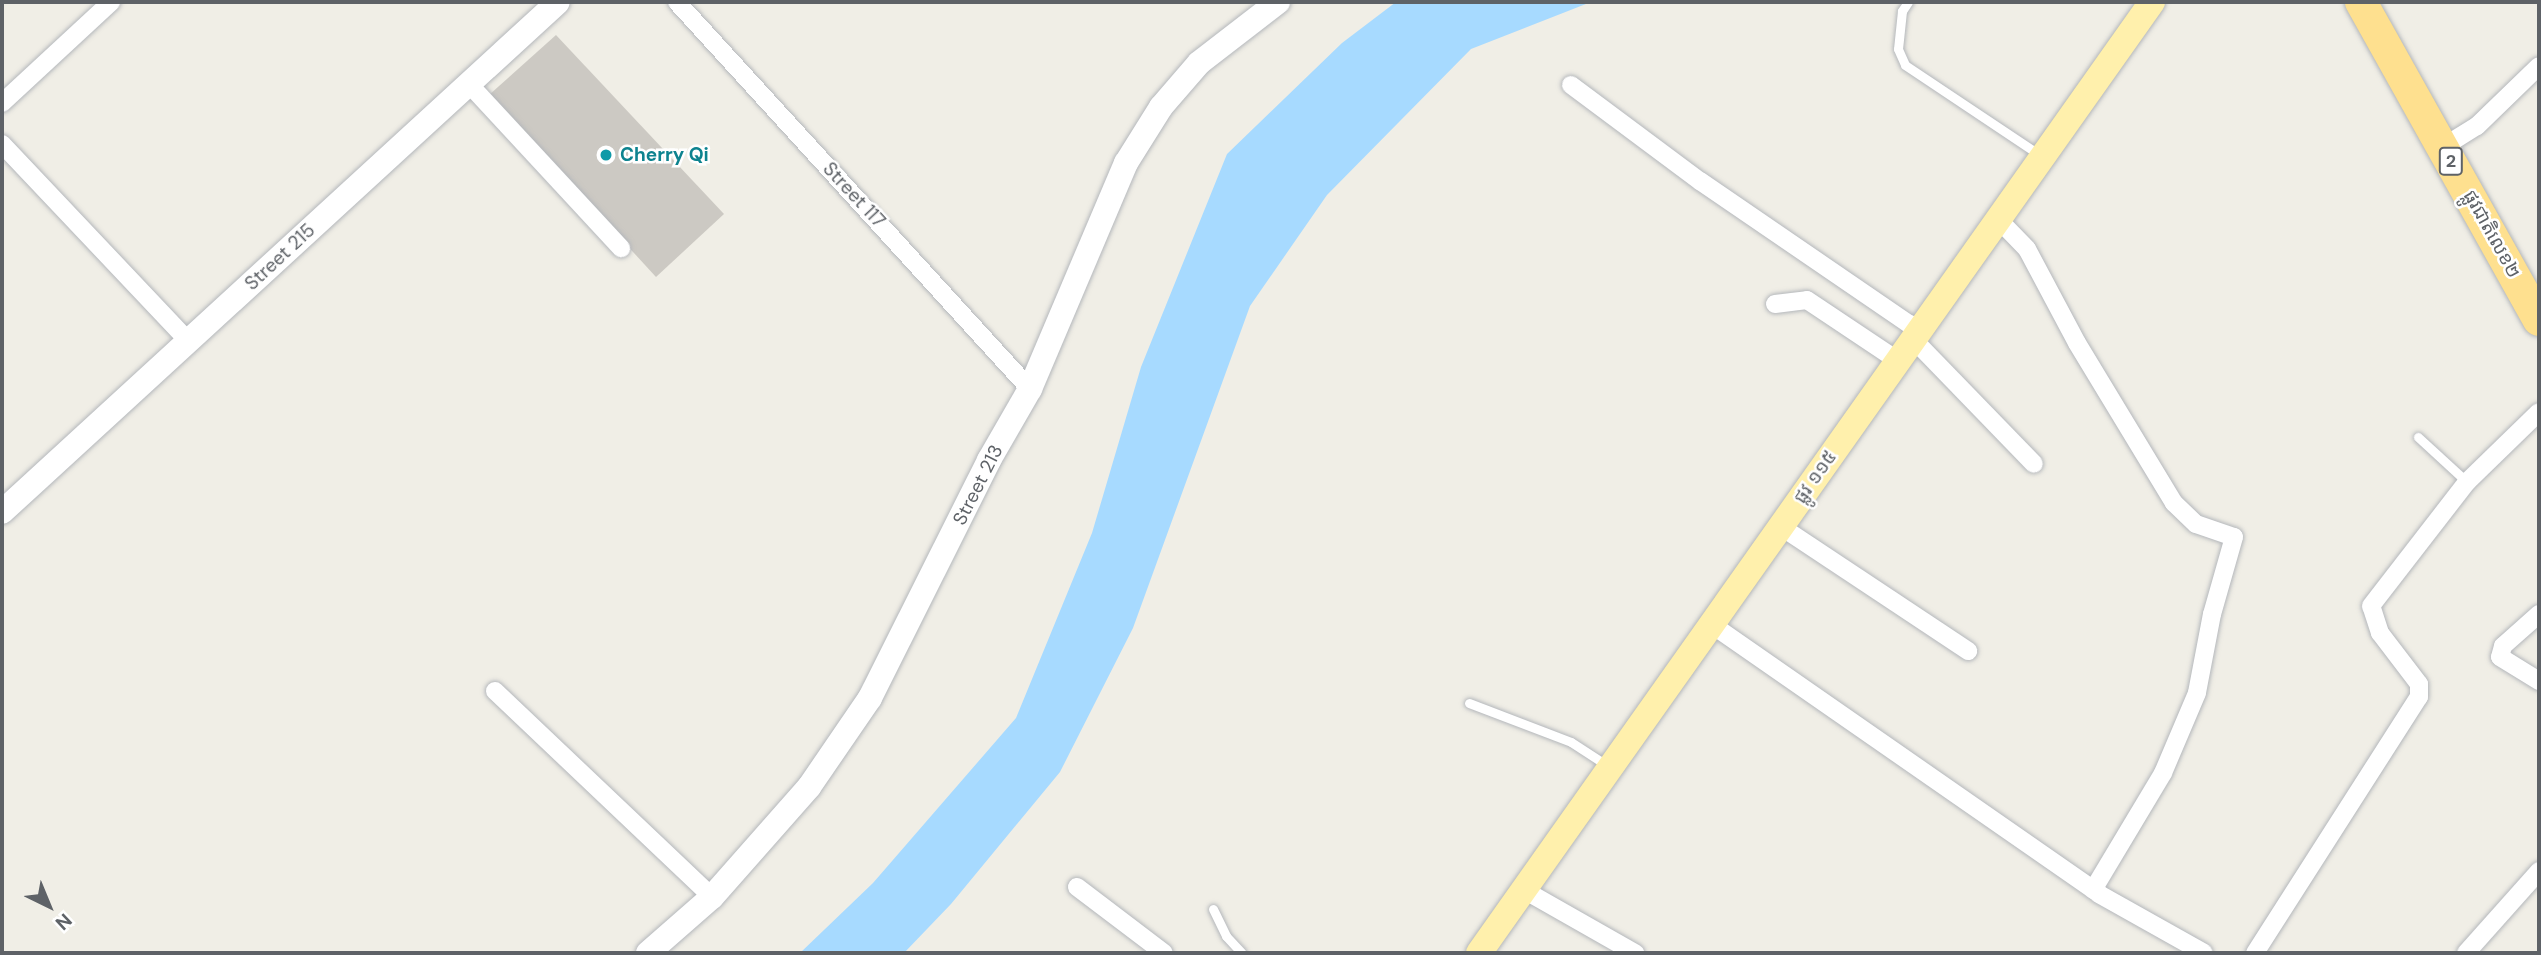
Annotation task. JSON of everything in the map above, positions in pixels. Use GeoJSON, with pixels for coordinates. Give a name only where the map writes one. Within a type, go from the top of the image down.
{"type":"FeatureCollection","features":[{"type":"Feature","properties":{"kind":"highway","name":"ផ្លូវជាតិលេខ២"},"geometry":{"type":"LineString","coordinates":[[2361,2],[2532,301]]}},
{"type":"Feature","properties":{"kind":"main road","name":"ផ្លូវ ១១៥"},"geometry":{"type":"LineString","coordinates":[[1479,953],[2041,155],[2152,2]]}},
{"type":"Feature","properties":{"kind":"street"},"geometry":{"type":"LineString","coordinates":[[2,103],[111,2]]}},
{"type":"Feature","properties":{"kind":"street","name":"Street 215"},"geometry":{"type":"LineString","coordinates":[[2,512],[558,2]]}},
{"type":"Feature","properties":{"kind":"street","name":"Street 117"},"geometry":{"type":"LineString","coordinates":[[677,2],[1030,389]]}},
{"type":"Feature","properties":{"kind":"street","name":"Street 213"},"geometry":{"type":"LineString","coordinates":[[648,953],[712,897],[809,787],[870,698],[989,460],[1030,389],[1126,163],[1147,129],[1199,63],[1278,2]]}},
{"type":"Feature","properties":{"kind":"street"},"geometry":{"type":"LineString","coordinates":[[2443,147],[2477,126],[2539,66]]}},
{"type":"Feature","properties":{"kind":"street"},"geometry":{"type":"LineString","coordinates":[[469,83],[621,248]]}},
{"type":"Feature","properties":{"kind":"street"},"geometry":{"type":"LineString","coordinates":[[1570,85],[1699,181],[1909,324],[1910,342]]}},
{"type":"Feature","properties":{"kind":"street"},"geometry":{"type":"LineString","coordinates":[[2,144],[188,341]]}},
{"type":"Feature","properties":{"kind":"street"},"geometry":{"type":"LineString","coordinates":[[1997,218],[2027,249],[2077,344],[2174,503],[2196,524],[2234,537],[2212,614],[2197,694],[2163,773],[2093,890]]}},
{"type":"Feature","properties":{"kind":"street"},"geometry":{"type":"LineString","coordinates":[[1775,304],[1807,300],[1910,342],[2034,464]]}},
{"type":"Feature","properties":{"kind":"street"},"geometry":{"type":"LineString","coordinates":[[2255,953],[2419,697],[2419,684],[2380,633],[2371,606],[2467,482],[2539,412]]}},
{"type":"Feature","properties":{"kind":"street"},"geometry":{"type":"LineString","coordinates":[[1780,526],[1968,651]]}},
{"type":"Feature","properties":{"kind":"street"},"geometry":{"type":"LineString","coordinates":[[2539,614],[2503,646],[2500,657],[2539,681]]}},
{"type":"Feature","properties":{"kind":"street"},"geometry":{"type":"LineString","coordinates":[[1711,624],[2093,890],[2204,953]]}},
{"type":"Feature","properties":{"kind":"street"},"geometry":{"type":"LineString","coordinates":[[495,691],[712,897]]}},
{"type":"Feature","properties":{"kind":"street"},"geometry":{"type":"LineString","coordinates":[[2466,953],[2539,871]]}},
{"type":"Feature","properties":{"kind":"street"},"geometry":{"type":"LineString","coordinates":[[1077,887],[1164,953]]}},
{"type":"Feature","properties":{"kind":"street"},"geometry":{"type":"LineString","coordinates":[[1524,890],[1635,953]]}},
{"type":"Feature","properties":{"kind":"lane"},"geometry":{"type":"LineString","coordinates":[[1908,2],[1902,11],[1898,49],[1905,65],[2041,155]]}},
{"type":"Feature","properties":{"kind":"lane"},"geometry":{"type":"LineString","coordinates":[[2418,437],[2467,482]]}},
{"type":"Feature","properties":{"kind":"lane"},"geometry":{"type":"LineString","coordinates":[[1469,703],[1571,742],[1610,767]]}},
{"type":"Feature","properties":{"kind":"lane"},"geometry":{"type":"LineString","coordinates":[[1213,909],[1226,936],[1242,953]]}},
{"type":"Feature","properties":{"kind":"water"},"geometry":{"type":"Polygon","coordinates":[[[1396,2],[1591,2],[1471,49],[1327,195],[1250,306],[1133,628],[1060,772],[951,904],[904,953],[800,953],[873,883],[1016,718],[1092,533],[1141,367],[1227,154],[1342,43],[1396,2]]]}},
{"type":"Feature","properties":{"kind":"building","name":"Cherry Qi"},"geometry":{"type":"Polygon","coordinates":[[[556,35],[724,214],[656,277],[489,95],[556,35]]]}},
{"type":"Feature","properties":{"kind":"place","name":"Cherry Qi"},"geometry":{"type":"Point","coordinates":[606,155]}}]}
